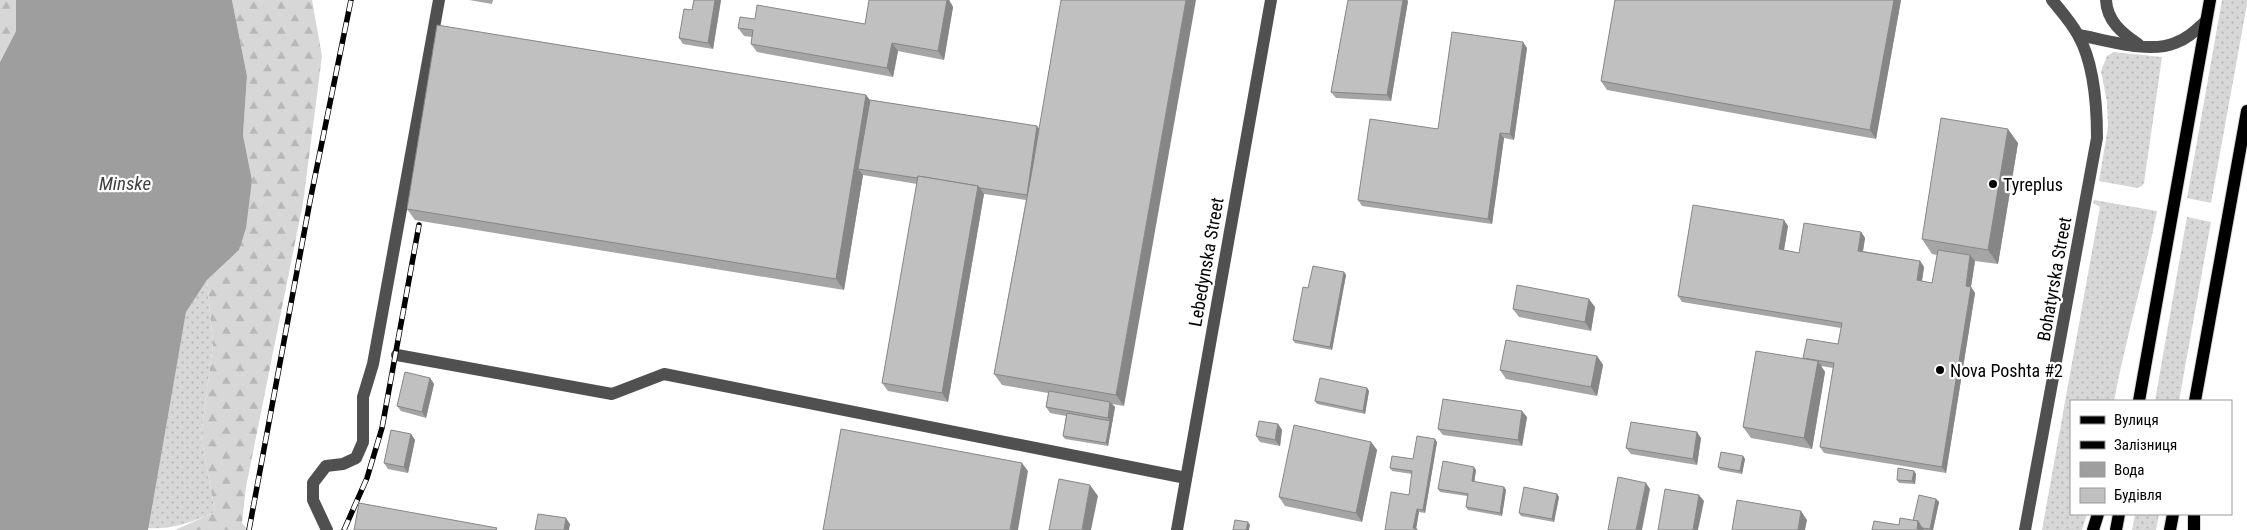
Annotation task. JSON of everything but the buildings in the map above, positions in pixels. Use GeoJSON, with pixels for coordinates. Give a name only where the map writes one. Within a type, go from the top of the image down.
{"type":"FeatureCollection","features":[{"type":"Feature","properties":{"kind":"main road"},"geometry":{"type":"LineString","coordinates":[[2139,399],[2210,0]]}},
{"type":"Feature","properties":{"kind":"main road"},"geometry":{"type":"LineString","coordinates":[[2195,400],[2247,111]]}},
{"type":"Feature","properties":{"kind":"main road"},"geometry":{"type":"LineString","coordinates":[[2093,530],[2098,515]]}},
{"type":"Feature","properties":{"kind":"main road"},"geometry":{"type":"LineString","coordinates":[[2116,530],[2118,515]]}},
{"type":"Feature","properties":{"kind":"main road"},"geometry":{"type":"LineString","coordinates":[[2170,530],[2174,515]]}},
{"type":"Feature","properties":{"kind":"main road"},"geometry":{"type":"LineString","coordinates":[[2194,515],[2194,530]]}},
{"type":"Feature","properties":{"kind":"street"},"geometry":{"type":"LineString","coordinates":[[327,530],[313,500],[313,483],[326,466],[343,464],[356,458],[363,442],[363,397],[373,364],[439,0]]}},
{"type":"Feature","properties":{"kind":"street","name":"Lebedynska Street"},"geometry":{"type":"LineString","coordinates":[[1177,530],[1271,0]]}},
{"type":"Feature","properties":{"kind":"street"},"geometry":{"type":"LineString","coordinates":[[2052,0],[2079,35],[2142,47],[2167,46],[2176,43],[2189,36],[2206,21]]}},
{"type":"Feature","properties":{"kind":"street"},"geometry":{"type":"LineString","coordinates":[[2106,0],[2111,19],[2121,32],[2142,47]]}},
{"type":"Feature","properties":{"kind":"street","name":"Bohatyrska Street"},"geometry":{"type":"LineString","coordinates":[[2025,530],[2096,138],[2097,106],[2094,83],[2079,35]]}},
{"type":"Feature","properties":{"kind":"street"},"geometry":{"type":"LineString","coordinates":[[397,355],[612,394],[664,374],[1186,478]]}},
{"type":"Feature","properties":{"kind":"green space"},"geometry":{"type":"Polygon","coordinates":[[[0,0],[16,0],[16,31],[0,62],[0,0]]]}},
{"type":"Feature","properties":{"kind":"green space"},"geometry":{"type":"Polygon","coordinates":[[[232,0],[312,0],[322,56],[303,203],[246,487],[242,523],[248,530],[175,530],[215,512],[201,435],[213,345],[207,280],[239,250],[252,180],[243,135],[247,76],[232,0]]]}},
{"type":"Feature","properties":{"kind":"green space"},"geometry":{"type":"Polygon","coordinates":[[[2222,0],[2247,0],[2247,4],[2211,203],[2187,198],[2222,0]]]}},
{"type":"Feature","properties":{"kind":"green space"},"geometry":{"type":"Polygon","coordinates":[[[2114,52],[2162,57],[2144,183],[2137,188],[2099,181],[2108,127],[2107,102],[2101,71],[2107,56],[2114,52]]]}},
{"type":"Feature","properties":{"kind":"green space"},"geometry":{"type":"Polygon","coordinates":[[[2094,200],[2157,211],[2114,400],[2070,400],[2070,515],[2087,515],[2082,530],[2042,530],[2100,207],[2093,203],[2094,200]]]}},
{"type":"Feature","properties":{"kind":"green space"},"geometry":{"type":"Polygon","coordinates":[[[2187,217],[2211,222],[2179,400],[2155,400],[2187,217]]]}},
{"type":"Feature","properties":{"kind":"green space"},"geometry":{"type":"Polygon","coordinates":[[[207,280],[213,345],[201,435],[215,512],[199,519],[165,528],[147,528],[186,311],[207,280]]]}},
{"type":"Feature","properties":{"kind":"green space"},"geometry":{"type":"Polygon","coordinates":[[[2135,515],[2159,515],[2156,530],[2132,530],[2135,515]]]}},
{"type":"Feature","properties":{"kind":"water","name":"Minske"},"geometry":{"type":"Polygon","coordinates":[[[16,0],[232,0],[247,76],[243,135],[252,180],[246,228],[239,250],[207,280],[186,312],[148,530],[0,530],[0,62],[16,31],[16,0]]]}},
{"type":"Feature","properties":{"kind":"railway"},"geometry":{"type":"LineString","coordinates":[[249,530],[310,201],[351,0]]}},
{"type":"Feature","properties":{"kind":"railway"},"geometry":{"type":"LineString","coordinates":[[344,530],[367,478],[382,428],[419,225]]}},
{"type":"Feature","properties":{"kind":"place","name":"Tyreplus"},"geometry":{"type":"Point","coordinates":[1993,184]}},
{"type":"Feature","properties":{"kind":"place","name":"Nova Poshta #2"},"geometry":{"type":"Point","coordinates":[1940,370]}}]}
